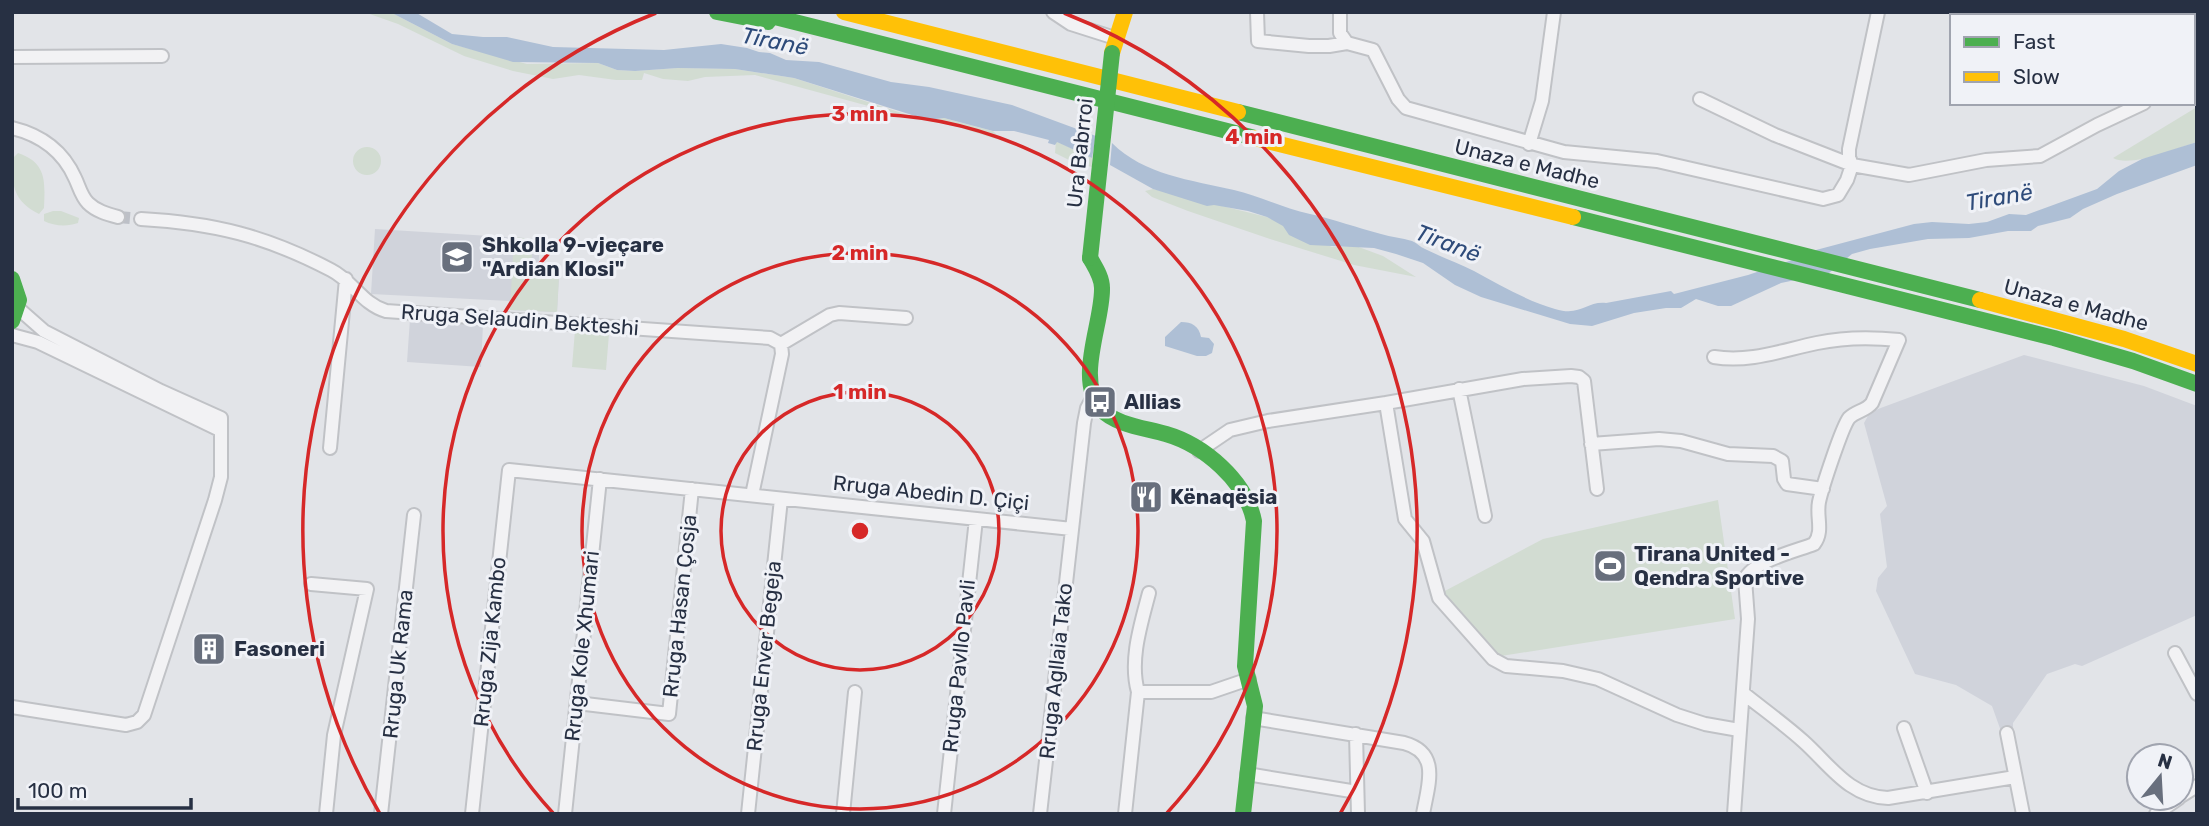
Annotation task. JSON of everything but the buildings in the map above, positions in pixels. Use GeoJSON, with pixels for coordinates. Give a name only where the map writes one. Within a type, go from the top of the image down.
{"type":"FeatureCollection","features":[{"type":"Feature","properties":{"kind":"main road"},"geometry":{"type":"LineString","coordinates":[[716,12],[753,21],[815,27]]}},
{"type":"Feature","properties":{"kind":"main road"},"geometry":{"type":"LineString","coordinates":[[755,12],[815,27]]}},
{"type":"Feature","properties":{"kind":"main road","name":"Unaza e Madhe"},"geometry":{"type":"LineString","coordinates":[[844,12],[2054,319],[2193,362]]}},
{"type":"Feature","properties":{"kind":"main road"},"geometry":{"type":"LineString","coordinates":[[1113,46],[1125,12]]}},
{"type":"Feature","properties":{"kind":"main road","name":"Unaza e Madhe"},"geometry":{"type":"LineString","coordinates":[[815,27],[2054,338],[2133,361],[2193,385]]}},
{"type":"Feature","properties":{"kind":"main road","name":"Ura Babrroi"},"geometry":{"type":"LineString","coordinates":[[1093,397],[1091,379],[1102,285],[1090,258],[1113,46]]}},
{"type":"Feature","properties":{"kind":"main road"},"geometry":{"type":"LineString","coordinates":[[12,279],[18,289],[15,315]]}},
{"type":"Feature","properties":{"kind":"main road"},"geometry":{"type":"LineString","coordinates":[[1093,397],[1100,408],[1112,416],[1176,437],[1199,451],[1243,490],[1252,509],[1254,521],[1245,657],[1254,698],[1243,814]]}},
{"type":"Feature","properties":{"kind":"street"},"geometry":{"type":"LineString","coordinates":[[1053,12],[1113,46]]}},
{"type":"Feature","properties":{"kind":"street"},"geometry":{"type":"LineString","coordinates":[[1257,12],[1258,41],[1309,46],[1347,43],[1373,50],[1398,99],[1406,108],[1580,156],[1657,162],[1823,200],[1838,195],[1852,165],[1849,149],[1878,12]]}},
{"type":"Feature","properties":{"kind":"street"},"geometry":{"type":"LineString","coordinates":[[1340,12],[1340,33],[1347,43]]}},
{"type":"Feature","properties":{"kind":"street"},"geometry":{"type":"LineString","coordinates":[[1529,144],[1542,101],[1554,12]]}},
{"type":"Feature","properties":{"kind":"street"},"geometry":{"type":"LineString","coordinates":[[12,57],[162,57]]}},
{"type":"Feature","properties":{"kind":"street"},"geometry":{"type":"LineString","coordinates":[[1700,99],[1775,135],[1852,165],[1909,175],[1986,160],[2040,156],[2140,105]]}},
{"type":"Feature","properties":{"kind":"street"},"geometry":{"type":"LineString","coordinates":[[12,128],[32,133],[50,144],[63,157],[87,202],[100,212],[117,217]]}},
{"type":"Feature","properties":{"kind":"street","name":"Rruga Selaudin Bekteshi"},"geometry":{"type":"LineString","coordinates":[[141,219],[181,221],[238,231],[332,270],[346,279],[362,298],[386,311],[770,338],[780,344]]}},
{"type":"Feature","properties":{"kind":"street"},"geometry":{"type":"LineString","coordinates":[[330,448],[346,279]]}},
{"type":"Feature","properties":{"kind":"street"},"geometry":{"type":"LineString","coordinates":[[752,495],[782,354],[780,344],[839,313],[906,318]]}},
{"type":"Feature","properties":{"kind":"street"},"geometry":{"type":"LineString","coordinates":[[15,315],[220,424]]}},
{"type":"Feature","properties":{"kind":"street"},"geometry":{"type":"LineString","coordinates":[[12,335],[38,342],[220,424]]}},
{"type":"Feature","properties":{"kind":"street"},"geometry":{"type":"LineString","coordinates":[[1714,357],[1761,357],[1852,337],[1899,340],[1872,403],[1868,408],[1856,412],[1844,427],[1818,507],[1819,538],[1814,544],[1763,563],[1747,574],[1745,579],[1748,619],[1734,814]]}},
{"type":"Feature","properties":{"kind":"street"},"geometry":{"type":"LineString","coordinates":[[1199,451],[1218,437],[1241,427],[1459,389],[1534,378],[1579,377],[1584,381],[1597,489]]}},
{"type":"Feature","properties":{"kind":"street"},"geometry":{"type":"LineString","coordinates":[[1459,389],[1485,516]]}},
{"type":"Feature","properties":{"kind":"street"},"geometry":{"type":"LineString","coordinates":[[1072,529],[1084,423],[1093,397]]}},
{"type":"Feature","properties":{"kind":"street"},"geometry":{"type":"LineString","coordinates":[[1386,403],[1405,519],[1423,541],[1439,598],[1493,659],[1506,666],[1563,671],[1598,679],[1684,718],[1739,730]]}},
{"type":"Feature","properties":{"kind":"street"},"geometry":{"type":"LineString","coordinates":[[12,707],[126,724],[137,722],[144,715],[215,500],[221,477],[220,424]]}},
{"type":"Feature","properties":{"kind":"street"},"geometry":{"type":"LineString","coordinates":[[1591,444],[1660,439],[1681,441],[1728,454],[1773,456],[1782,461],[1787,484],[1823,489]]}},
{"type":"Feature","properties":{"kind":"street","name":"Rruga Abedin D. Çiçi"},"geometry":{"type":"LineString","coordinates":[[509,470],[1072,529]]}},
{"type":"Feature","properties":{"kind":"street","name":"Rruga Zija Kambo"},"geometry":{"type":"LineString","coordinates":[[472,814],[509,470]]}},
{"type":"Feature","properties":{"kind":"street","name":"Rruga Kole Xhumari"},"geometry":{"type":"LineString","coordinates":[[565,814],[600,479]]}},
{"type":"Feature","properties":{"kind":"street","name":"Rruga Hasan Çosja"},"geometry":{"type":"LineString","coordinates":[[576,703],[669,714],[692,489]]}},
{"type":"Feature","properties":{"kind":"street","name":"Rruga Enver Begeja"},"geometry":{"type":"LineString","coordinates":[[748,814],[781,499]]}},
{"type":"Feature","properties":{"kind":"street","name":"Rruga Uk Rama"},"geometry":{"type":"LineString","coordinates":[[381,814],[414,515]]}},
{"type":"Feature","properties":{"kind":"street","name":"Rruga Pavllo Pavli"},"geometry":{"type":"LineString","coordinates":[[943,814],[976,519]]}},
{"type":"Feature","properties":{"kind":"street","name":"Rruga Agllaia Tako"},"geometry":{"type":"LineString","coordinates":[[1040,814],[1072,529]]}},
{"type":"Feature","properties":{"kind":"street"},"geometry":{"type":"LineString","coordinates":[[311,584],[367,589],[334,735],[326,814]]}},
{"type":"Feature","properties":{"kind":"street"},"geometry":{"type":"LineString","coordinates":[[1125,814],[1138,692],[1135,680],[1136,659],[1140,627],[1149,593]]}},
{"type":"Feature","properties":{"kind":"street"},"geometry":{"type":"LineString","coordinates":[[2175,653],[2197,694]]}},
{"type":"Feature","properties":{"kind":"street"},"geometry":{"type":"LineString","coordinates":[[1138,692],[1211,692],[1249,679]]}},
{"type":"Feature","properties":{"kind":"street"},"geometry":{"type":"LineString","coordinates":[[843,814],[855,692]]}},
{"type":"Feature","properties":{"kind":"street"},"geometry":{"type":"LineString","coordinates":[[1743,692],[1778,719],[1842,779],[1861,792],[1888,798],[2015,777]]}},
{"type":"Feature","properties":{"kind":"street"},"geometry":{"type":"LineString","coordinates":[[1253,718],[1356,734],[1421,749],[1426,756],[1429,775],[1423,814]]}},
{"type":"Feature","properties":{"kind":"street"},"geometry":{"type":"LineString","coordinates":[[1904,728],[1927,793]]}},
{"type":"Feature","properties":{"kind":"street"},"geometry":{"type":"LineString","coordinates":[[2007,733],[2022,814]]}},
{"type":"Feature","properties":{"kind":"street"},"geometry":{"type":"LineString","coordinates":[[1356,734],[1358,814]]}},
{"type":"Feature","properties":{"kind":"street"},"geometry":{"type":"LineString","coordinates":[[1247,774],[1357,792]]}},
{"type":"Feature","properties":{"kind":"shaded area"},"geometry":{"type":"Polygon","coordinates":[[[364,12],[392,13],[452,44],[527,64],[598,63],[617,70],[635,71],[678,68],[735,69],[794,78],[908,115],[928,120],[944,118],[993,131],[1003,141],[755,75],[705,77],[688,81],[663,79],[644,73],[642,80],[579,75],[553,79],[513,71],[464,56],[398,24],[364,12]]]}},
{"type":"Feature","properties":{"kind":"shaded area"},"geometry":{"type":"Polygon","coordinates":[[[2197,107],[2197,142],[2142,159],[2130,161],[2113,158],[2197,107]]]}},
{"type":"Feature","properties":{"kind":"shaded area"},"geometry":{"type":"Polygon","coordinates":[[[1056,141],[1092,158],[1092,167],[1075,163],[1055,153],[1056,141]]]}},
{"type":"Feature","properties":{"kind":"shaded area"},"geometry":{"type":"Polygon","coordinates":[[[367,147],[377,151],[381,161],[377,171],[367,175],[357,171],[353,161],[357,151],[367,147]]]}},
{"type":"Feature","properties":{"kind":"shaded area"},"geometry":{"type":"Polygon","coordinates":[[[18,153],[34,162],[42,174],[44,208],[39,214],[24,204],[16,191],[12,159],[18,153]]]}},
{"type":"Feature","properties":{"kind":"shaded area"},"geometry":{"type":"Polygon","coordinates":[[[1153,189],[1267,217],[1332,247],[1356,246],[1383,256],[1416,277],[1354,265],[1270,239],[1188,211],[1152,197],[1145,191],[1153,189]]]}},
{"type":"Feature","properties":{"kind":"shaded area"},"geometry":{"type":"Polygon","coordinates":[[[53,211],[79,218],[78,223],[61,225],[44,221],[44,214],[53,211]]]}},
{"type":"Feature","properties":{"kind":"shaded area","name":"Shkolla 9-vjeçare \"Ardian Klosi\""},"geometry":{"type":"Polygon","coordinates":[[[375,229],[540,239],[538,274],[559,276],[557,312],[510,310],[510,301],[371,294],[375,229]]]}},
{"type":"Feature","properties":{"kind":"shaded area"},"geometry":{"type":"Polygon","coordinates":[[[514,237],[533,239],[531,274],[559,276],[557,312],[510,310],[514,237]]]}},
{"type":"Feature","properties":{"kind":"shaded area"},"geometry":{"type":"Polygon","coordinates":[[[410,319],[483,324],[481,367],[407,362],[410,319]]]}},
{"type":"Feature","properties":{"kind":"shaded area"},"geometry":{"type":"Polygon","coordinates":[[[575,330],[609,334],[606,370],[572,367],[575,330]]]}},
{"type":"Feature","properties":{"kind":"shaded area"},"geometry":{"type":"Polygon","coordinates":[[[2024,355],[2144,386],[2197,406],[2197,615],[2082,666],[2075,664],[2047,674],[2013,723],[2013,728],[2002,734],[1992,706],[1956,685],[1915,674],[1876,591],[1878,578],[1887,567],[1880,514],[1887,506],[1864,423],[1868,416],[1878,409],[2024,355]]]}},
{"type":"Feature","properties":{"kind":"shaded area","name":"Tirana United - Qendra Sportive"},"geometry":{"type":"Polygon","coordinates":[[[1718,500],[1735,619],[1495,657],[1441,593],[1543,539],[1718,500]]]}},
{"type":"Feature","properties":{"kind":"water"},"geometry":{"type":"Polygon","coordinates":[[[386,12],[415,12],[452,34],[507,37],[553,47],[664,50],[721,44],[770,53],[786,60],[819,62],[891,82],[929,87],[1012,105],[1096,136],[1092,158],[1057,142],[1055,145],[1048,143],[1049,140],[1014,131],[993,131],[944,118],[928,120],[794,78],[735,69],[678,68],[635,71],[617,70],[598,63],[513,62],[452,44],[386,12]]]}},
{"type":"Feature","properties":{"kind":"water"},"geometry":{"type":"Polygon","coordinates":[[[2197,142],[2197,165],[2117,194],[2083,209],[2070,218],[2038,226],[2031,231],[2008,231],[1969,238],[1928,239],[1870,249],[1852,254],[1829,273],[1781,283],[1731,306],[1718,306],[1696,299],[1681,308],[1634,313],[1592,326],[1570,324],[1481,297],[1455,285],[1423,263],[1396,254],[1374,248],[1310,245],[1289,235],[1283,226],[1267,217],[1248,211],[1207,206],[1153,189],[1110,165],[1112,143],[1139,162],[1169,175],[1412,241],[1524,297],[1555,309],[1571,311],[1593,304],[1671,291],[1674,294],[1748,275],[1816,250],[1914,224],[1969,224],[1987,222],[2009,214],[2026,215],[2097,189],[2119,171],[2142,159],[2197,142]]]}},
{"type":"Feature","properties":{"kind":"water"},"geometry":{"type":"Polygon","coordinates":[[[1181,322],[1194,325],[1201,337],[1209,338],[1214,344],[1212,353],[1197,356],[1165,346],[1165,337],[1181,322]]]}},
{"type":"Feature","properties":{"kind":"tunnel"},"geometry":{"type":"LineString","coordinates":[[118,217],[141,219]]}},
{"type":"Feature","properties":{"kind":"traffic: fast"},"geometry":{"type":"LineString","coordinates":[[717,12],[768,22]]}},
{"type":"Feature","properties":{"kind":"traffic: fast"},"geometry":{"type":"LineString","coordinates":[[755,12],[1255,138]]}},
{"type":"Feature","properties":{"kind":"traffic: fast"},"geometry":{"type":"LineString","coordinates":[[1090,258],[1112,53]]}},
{"type":"Feature","properties":{"kind":"traffic: fast"},"geometry":{"type":"LineString","coordinates":[[1238,112],[1980,300]]}},
{"type":"Feature","properties":{"kind":"traffic: fast"},"geometry":{"type":"LineString","coordinates":[[1573,217],[2054,338],[2133,361],[2197,384]]}},
{"type":"Feature","properties":{"kind":"traffic: fast"},"geometry":{"type":"LineString","coordinates":[[1090,258],[1100,276],[1102,288],[1090,366],[1090,382],[1101,409],[1114,419],[1180,439],[1208,456],[1233,479],[1242,492],[1254,521],[1245,666],[1255,706],[1243,814]]}},
{"type":"Feature","properties":{"kind":"traffic: fast"},"geometry":{"type":"LineString","coordinates":[[12,279],[19,300],[12,321]]}},
{"type":"Feature","properties":{"kind":"traffic: slow"},"geometry":{"type":"LineString","coordinates":[[844,12],[1238,112]]}},
{"type":"Feature","properties":{"kind":"traffic: slow"},"geometry":{"type":"LineString","coordinates":[[1112,53],[1125,12]]}},
{"type":"Feature","properties":{"kind":"traffic: slow"},"geometry":{"type":"LineString","coordinates":[[1255,138],[1573,217]]}},
{"type":"Feature","properties":{"kind":"traffic: slow"},"geometry":{"type":"LineString","coordinates":[[1980,300],[2124,339],[2197,364]]}},
{"type":"Feature","properties":{"kind":"place","name":"Shkolla 9-vjeçare \"Ardian Klosi\""},"geometry":{"type":"Point","coordinates":[457,257]}},
{"type":"Feature","properties":{"kind":"place","name":"Allias"},"geometry":{"type":"Point","coordinates":[1100,402]}},
{"type":"Feature","properties":{"kind":"place","name":"Kënaqësia"},"geometry":{"type":"Point","coordinates":[1146,497]}},
{"type":"Feature","properties":{"kind":"place","name":"Tirana United - Qendra Sportive"},"geometry":{"type":"Point","coordinates":[1610,566]}},
{"type":"Feature","properties":{"kind":"place","name":"Fasoneri"},"geometry":{"type":"Point","coordinates":[209,649]}},
{"type":"Feature","properties":{"kind":"water label","name":"Tiranë"},"geometry":{"type":"Point","coordinates":[775,41]}},
{"type":"Feature","properties":{"kind":"water label","name":"Tiranë"},"geometry":{"type":"Point","coordinates":[1999,197]}},
{"type":"Feature","properties":{"kind":"water label","name":"Tiranë"},"geometry":{"type":"Point","coordinates":[1448,243]}}]}
